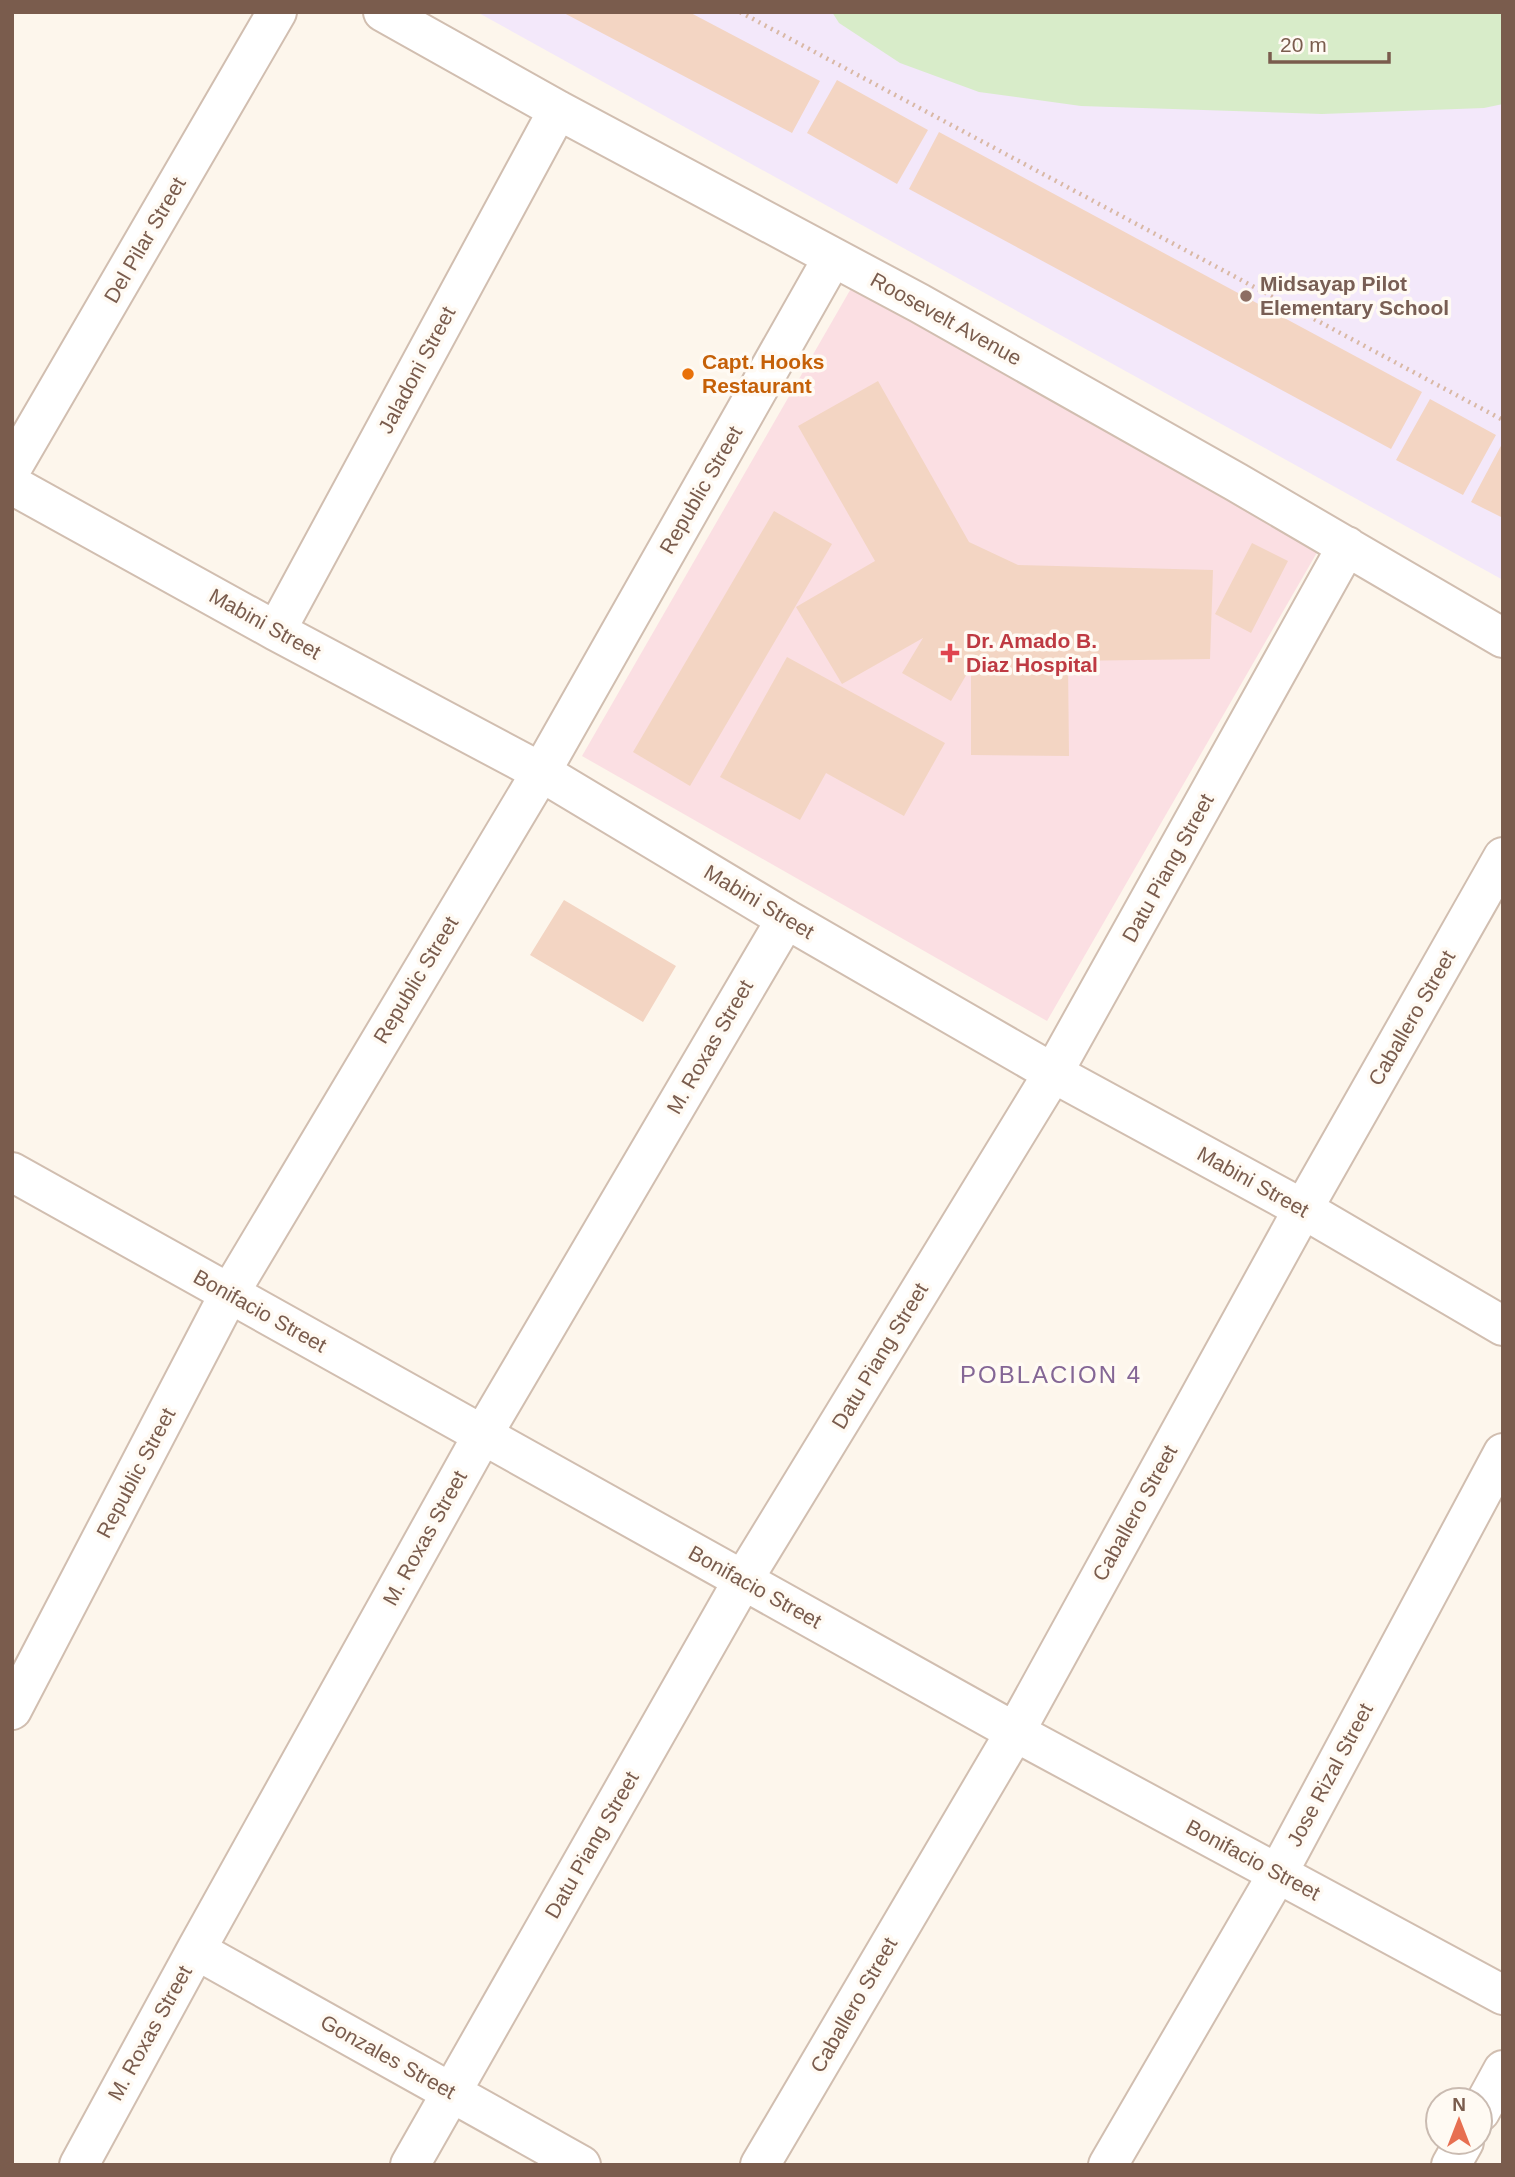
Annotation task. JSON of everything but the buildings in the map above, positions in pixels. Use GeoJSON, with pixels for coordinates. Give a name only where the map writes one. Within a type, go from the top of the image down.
{"type":"FeatureCollection","features":[{"type":"Feature","properties":{"kind":"street","name":"Del Pilar Street"},"geometry":{"type":"LineString","coordinates":[[12,468],[277,12]]}},
{"type":"Feature","properties":{"kind":"street","name":"Roosevelt Avenue"},"geometry":{"type":"LineString","coordinates":[[383,12],[558,110],[919,303],[1347,546],[1503,638]]}},
{"type":"Feature","properties":{"kind":"street","name":"Jaladoni Street"},"geometry":{"type":"LineString","coordinates":[[276,631],[558,110]]}},
{"type":"Feature","properties":{"kind":"street","name":"Republic Street"},"geometry":{"type":"LineString","coordinates":[[12,1710],[229,1294],[541,772],[834,257]]}},
{"type":"Feature","properties":{"kind":"street","name":"Mabini Street"},"geometry":{"type":"LineString","coordinates":[[12,485],[276,631],[541,772],[786,919],[1053,1073],[1303,1209],[1503,1326]]}},
{"type":"Feature","properties":{"kind":"street","name":"Datu Piang Street"},"geometry":{"type":"LineString","coordinates":[[410,2165],[743,1580],[1053,1073],[1347,546]]}},
{"type":"Feature","properties":{"kind":"street","name":"Caballero Street"},"geometry":{"type":"LineString","coordinates":[[760,2165],[1014,1732],[1303,1209],[1503,858]]}},
{"type":"Feature","properties":{"kind":"street","name":"M. Roxas Street"},"geometry":{"type":"LineString","coordinates":[[79,2165],[195,1950],[482,1436],[786,919]]}},
{"type":"Feature","properties":{"kind":"street","name":"Bonifacio Street"},"geometry":{"type":"LineString","coordinates":[[12,1172],[1014,1732],[1503,1995]]}},
{"type":"Feature","properties":{"kind":"street","name":"Jose Rizal Street"},"geometry":{"type":"LineString","coordinates":[[1108,2165],[1278,1873],[1503,1453]]}},
{"type":"Feature","properties":{"kind":"street","name":"Gonzales Street"},"geometry":{"type":"LineString","coordinates":[[195,1950],[452,2091],[580,2165]]}},
{"type":"Feature","properties":{"kind":"street"},"geometry":{"type":"LineString","coordinates":[[1494,2086],[1503,2070]]}},
{"type":"Feature","properties":{"kind":"path"},"geometry":{"type":"LineString","coordinates":[[740,12],[1503,419]]}},
{"type":"Feature","properties":{"kind":"shaded area","name":"Midsayap Pilot Elementary School"},"geometry":{"type":"Polygon","coordinates":[[[477,12],[1503,12],[1503,580],[477,12]]]}},
{"type":"Feature","properties":{"kind":"shaded area","name":"Dr. Amado B. Diaz Hospital"},"geometry":{"type":"Polygon","coordinates":[[[853,285],[1319,549],[1047,1021],[582,756],[853,285]]]}},
{"type":"Feature","properties":{"kind":"green space"},"geometry":{"type":"Polygon","coordinates":[[[832,12],[1503,12],[1503,104],[1484,108],[1322,114],[1081,106],[979,92],[900,63],[839,23],[832,12]]]}},
{"type":"Feature","properties":{"kind":"place","name":"Midsayap Pilot Elementary School"},"geometry":{"type":"Point","coordinates":[1246,296]}},
{"type":"Feature","properties":{"kind":"place","name":"Capt. Hooks Restaurant"},"geometry":{"type":"Point","coordinates":[688,374]}},
{"type":"Feature","properties":{"kind":"place","name":"Dr. Amado B. Diaz Hospital"},"geometry":{"type":"Point","coordinates":[950,653]}},
{"type":"Feature","properties":{"kind":"district","name":"POBLACION 4"},"geometry":{"type":"Point","coordinates":[1051,1375]}}]}
